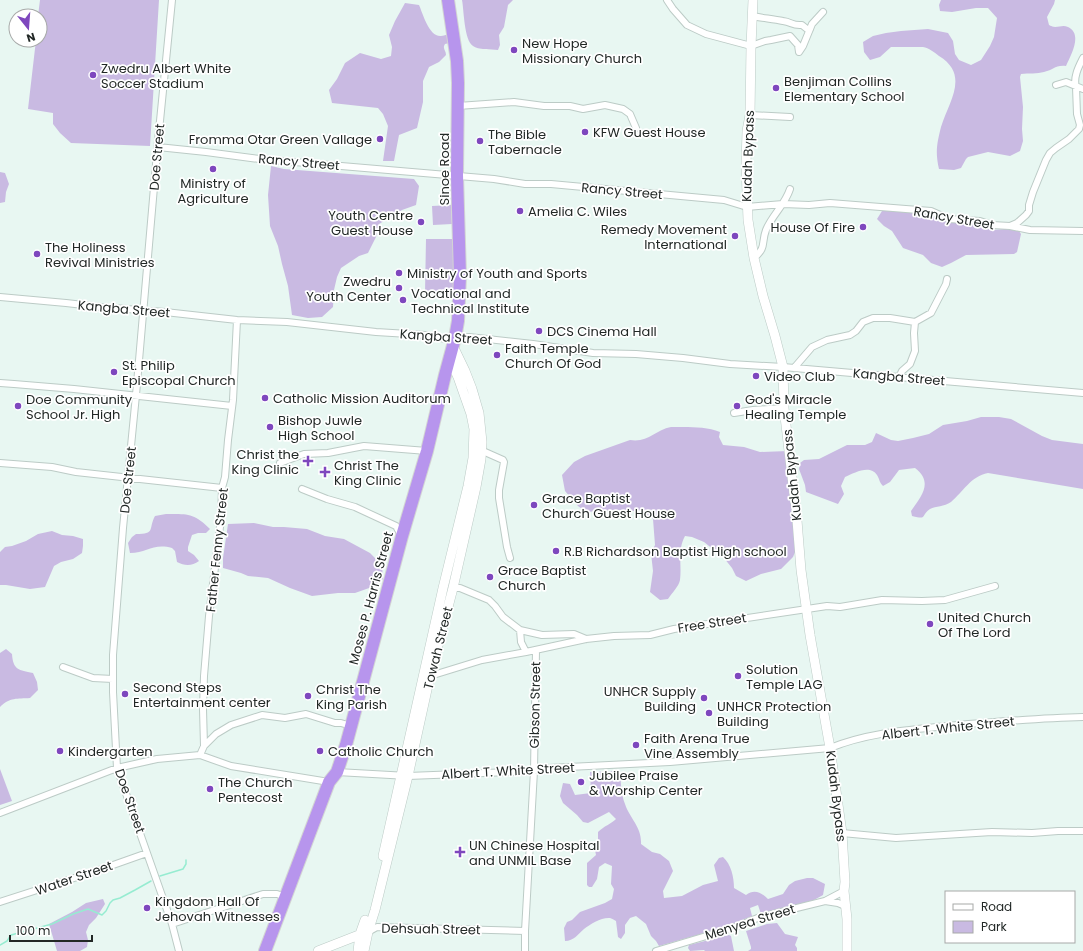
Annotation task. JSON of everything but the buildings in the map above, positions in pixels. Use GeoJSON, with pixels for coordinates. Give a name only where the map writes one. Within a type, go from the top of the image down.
{"type":"FeatureCollection","features":[{"type":"Feature","properties":{"kind":"highway","name":"Sinoe Road"},"geometry":{"type":"LineString","coordinates":[[448,0],[457,62],[458,106],[457,175],[460,276],[459,304],[454,342]]}},
{"type":"Feature","properties":{"kind":"highway","name":"Moses P. Harris Street"},"geometry":{"type":"LineString","coordinates":[[265,951],[329,782],[337,772],[427,451],[454,342]]}},
{"type":"Feature","properties":{"kind":"street","name":"Doe Street"},"geometry":{"type":"LineString","coordinates":[[172,0],[115,622],[113,679],[117,768],[172,924],[179,951]]}},
{"type":"Feature","properties":{"kind":"street"},"geometry":{"type":"LineString","coordinates":[[667,0],[688,25],[706,34],[751,46],[765,41],[790,36],[798,45],[799,52],[812,24],[823,12]]}},
{"type":"Feature","properties":{"kind":"street","name":"Kudah Bypass"},"geometry":{"type":"LineString","coordinates":[[753,0],[750,114],[747,132],[748,220],[754,258],[763,296],[783,367],[784,408],[796,508],[801,570],[810,635],[830,748],[842,833],[845,882],[844,891],[847,919],[847,951]]}},
{"type":"Feature","properties":{"kind":"street"},"geometry":{"type":"LineString","coordinates":[[752,16],[786,21],[794,25],[802,25],[810,29]]}},
{"type":"Feature","properties":{"kind":"street"},"geometry":{"type":"LineString","coordinates":[[1010,226],[1026,215],[1033,192],[1050,153],[1079,129],[1080,125],[1077,114],[1076,87],[1074,83],[1083,58]]}},
{"type":"Feature","properties":{"kind":"street"},"geometry":{"type":"LineString","coordinates":[[1056,85],[1066,82],[1083,89]]}},
{"type":"Feature","properties":{"kind":"street"},"geometry":{"type":"LineString","coordinates":[[458,106],[514,102],[544,106],[570,106],[583,109],[605,105],[623,109],[630,114],[636,128]]}},
{"type":"Feature","properties":{"kind":"street"},"geometry":{"type":"LineString","coordinates":[[750,114],[790,117]]}},
{"type":"Feature","properties":{"kind":"street","name":"Rancy Street"},"geometry":{"type":"LineString","coordinates":[[158,147],[259,159],[457,175],[525,184],[551,184],[724,200],[747,207],[783,204],[830,204],[931,211],[949,219],[980,221],[992,225],[1010,226],[1030,230],[1083,231]]}},
{"type":"Feature","properties":{"kind":"street"},"geometry":{"type":"LineString","coordinates":[[754,258],[763,250],[766,229],[783,204],[790,189]]}},
{"type":"Feature","properties":{"kind":"street"},"geometry":{"type":"LineString","coordinates":[[794,368],[812,346],[827,340],[850,335],[864,322],[873,318],[890,318],[915,322],[931,313],[946,284],[947,279]]}},
{"type":"Feature","properties":{"kind":"street","name":"Kangba Street"},"geometry":{"type":"LineString","coordinates":[[0,297],[237,320],[288,322],[376,332],[426,334],[454,342],[469,337],[526,343],[593,353],[636,354],[730,364],[783,367],[1083,393]]}},
{"type":"Feature","properties":{"kind":"street","name":"Father Fenny Street"},"geometry":{"type":"LineString","coordinates":[[200,755],[204,746],[204,676],[209,616],[222,519],[222,488],[225,476],[232,406],[237,320]]}},
{"type":"Feature","properties":{"kind":"street"},"geometry":{"type":"LineString","coordinates":[[899,377],[902,371],[910,364],[914,351],[915,322]]}},
{"type":"Feature","properties":{"kind":"street","name":"Towah Street"},"geometry":{"type":"LineString","coordinates":[[405,776],[453,588],[479,476],[481,459],[482,442],[479,413],[454,342]]}},
{"type":"Feature","properties":{"kind":"street","name":"Towah Street"},"geometry":{"type":"LineString","coordinates":[[358,951],[364,933],[375,910],[405,776],[442,594],[468,486],[473,458],[474,429],[471,414],[458,377],[450,360]]}},
{"type":"Feature","properties":{"kind":"street"},"geometry":{"type":"LineString","coordinates":[[0,384],[22,384],[232,406]]}},
{"type":"Feature","properties":{"kind":"street"},"geometry":{"type":"LineString","coordinates":[[734,413],[784,408]]}},
{"type":"Feature","properties":{"kind":"street"},"geometry":{"type":"LineString","coordinates":[[280,463],[304,454],[328,453],[364,446],[427,451]]}},
{"type":"Feature","properties":{"kind":"street"},"geometry":{"type":"LineString","coordinates":[[485,452],[503,460],[504,462],[498,490],[510,558]]}},
{"type":"Feature","properties":{"kind":"street"},"geometry":{"type":"LineString","coordinates":[[0,463],[52,467],[76,472],[222,488]]}},
{"type":"Feature","properties":{"kind":"street"},"geometry":{"type":"LineString","coordinates":[[302,489],[329,500],[355,508],[396,526],[402,536]]}},
{"type":"Feature","properties":{"kind":"street","name":"Free Street"},"geometry":{"type":"LineString","coordinates":[[430,676],[482,660],[586,639],[650,634],[807,608],[840,606],[882,600],[945,600],[995,586]]}},
{"type":"Feature","properties":{"kind":"street"},"geometry":{"type":"LineString","coordinates":[[453,588],[460,588],[490,600],[503,617],[520,630],[542,635],[574,634],[586,639]]}},
{"type":"Feature","properties":{"kind":"street"},"geometry":{"type":"LineString","coordinates":[[520,630],[521,642],[526,652]]}},
{"type":"Feature","properties":{"kind":"street","name":"Gibson Street"},"geometry":{"type":"LineString","coordinates":[[525,951],[534,771],[536,650]]}},
{"type":"Feature","properties":{"kind":"street"},"geometry":{"type":"LineString","coordinates":[[63,667],[93,678],[113,679]]}},
{"type":"Feature","properties":{"kind":"street"},"geometry":{"type":"LineString","coordinates":[[204,746],[216,734],[231,725],[262,715],[285,718],[306,714],[350,726]]}},
{"type":"Feature","properties":{"kind":"street","name":"Albert T. White Street"},"geometry":{"type":"LineString","coordinates":[[337,772],[405,776],[534,771],[548,768],[670,762],[830,748],[840,744],[890,732],[988,722],[1083,717]]}},
{"type":"Feature","properties":{"kind":"street"},"geometry":{"type":"LineString","coordinates":[[0,813],[117,768],[157,758],[200,755],[231,766],[329,782]]}},
{"type":"Feature","properties":{"kind":"street"},"geometry":{"type":"LineString","coordinates":[[842,833],[896,838],[992,832],[1032,833],[1083,831]]}},
{"type":"Feature","properties":{"kind":"street","name":"Water Street"},"geometry":{"type":"LineString","coordinates":[[0,902],[99,870],[147,852]]}},
{"type":"Feature","properties":{"kind":"street","name":"Menyea Street"},"geometry":{"type":"LineString","coordinates":[[656,951],[733,928],[760,917],[825,901],[844,891]]}},
{"type":"Feature","properties":{"kind":"street"},"geometry":{"type":"LineString","coordinates":[[172,924],[263,894],[277,894],[286,897]]}},
{"type":"Feature","properties":{"kind":"street"},"geometry":{"type":"LineString","coordinates":[[825,901],[838,903],[845,906],[847,919]]}},
{"type":"Feature","properties":{"kind":"street","name":"Dehsuah Street"},"geometry":{"type":"LineString","coordinates":[[318,951],[377,927],[525,931]]}},
{"type":"Feature","properties":{"kind":"street","name":"Towah Street"},"geometry":{"type":"LineString","coordinates":[[364,933],[364,951]]}},
{"type":"Feature","properties":{"kind":"green space","name":"Zwedru Albert White Soccer Stadium"},"geometry":{"type":"Polygon","coordinates":[[[40,0],[159,0],[150,146],[71,143],[53,124],[53,113],[28,109],[35,48],[48,48],[48,8],[39,8],[40,0]]]}},
{"type":"Feature","properties":{"kind":"green space"},"geometry":{"type":"Polygon","coordinates":[[[462,0],[513,0],[508,5],[504,27],[499,35],[500,45],[498,50],[478,48],[470,43],[466,31],[462,0]]]}},
{"type":"Feature","properties":{"kind":"green space"},"geometry":{"type":"Polygon","coordinates":[[[941,0],[1055,0],[1047,17],[1049,25],[1055,27],[1068,27],[1075,34],[1071,56],[1066,66],[1059,66],[1041,73],[1021,74],[1023,141],[1020,151],[1010,156],[988,152],[968,157],[961,168],[954,170],[939,169],[937,158],[938,143],[941,127],[955,89],[954,71],[948,63],[931,50],[923,47],[891,47],[880,57],[870,60],[864,52],[863,42],[873,36],[901,31],[928,29],[948,33],[953,41],[955,54],[959,60],[971,65],[981,60],[994,37],[997,18],[988,8],[976,8],[952,12],[940,11],[939,5],[941,0]]]}},
{"type":"Feature","properties":{"kind":"green space"},"geometry":{"type":"Polygon","coordinates":[[[405,3],[419,5],[427,24],[433,33],[442,36],[453,32],[454,42],[445,44],[444,48],[446,55],[439,62],[429,67],[423,81],[423,102],[417,128],[399,135],[394,161],[383,161],[388,126],[383,114],[378,108],[332,103],[329,90],[337,79],[345,63],[360,53],[381,59],[391,56],[392,47],[389,35],[405,3]]]}},
{"type":"Feature","properties":{"kind":"green space"},"geometry":{"type":"Polygon","coordinates":[[[271,166],[284,169],[414,179],[419,186],[416,205],[402,210],[379,224],[376,237],[368,253],[359,256],[341,268],[334,290],[333,307],[322,317],[308,318],[292,315],[288,286],[278,246],[270,226],[268,195],[271,166]]]}},
{"type":"Feature","properties":{"kind":"green space"},"geometry":{"type":"Polygon","coordinates":[[[0,172],[5,173],[9,184],[5,202],[0,203],[0,172]]]}},
{"type":"Feature","properties":{"kind":"green space"},"geometry":{"type":"Polygon","coordinates":[[[451,205],[452,224],[433,225],[432,206],[451,205]]]}},
{"type":"Feature","properties":{"kind":"green space"},"geometry":{"type":"Polygon","coordinates":[[[892,210],[968,223],[993,230],[1005,229],[1019,231],[1021,234],[1017,252],[1014,254],[966,255],[942,267],[931,263],[923,255],[903,248],[892,231],[877,219],[882,211],[892,210]]]}},
{"type":"Feature","properties":{"kind":"green space"},"geometry":{"type":"Polygon","coordinates":[[[426,239],[456,239],[455,294],[425,293],[426,239]]]}},
{"type":"Feature","properties":{"kind":"green space"},"geometry":{"type":"Polygon","coordinates":[[[981,417],[1011,419],[1052,440],[1083,444],[1083,489],[988,473],[977,477],[951,502],[946,505],[930,509],[923,517],[920,518],[912,516],[911,511],[922,495],[925,484],[921,473],[915,468],[899,470],[890,482],[883,486],[877,475],[870,470],[862,470],[853,473],[845,477],[841,486],[844,494],[838,504],[806,492],[799,469],[800,463],[804,460],[819,459],[847,445],[865,445],[872,442],[876,433],[891,440],[898,441],[929,434],[943,425],[981,417]]]}},
{"type":"Feature","properties":{"kind":"green space"},"geometry":{"type":"Polygon","coordinates":[[[671,427],[702,428],[720,432],[719,437],[723,445],[744,447],[760,452],[788,451],[797,547],[793,557],[781,569],[761,574],[746,581],[736,576],[724,558],[704,542],[685,536],[680,552],[680,580],[677,587],[668,599],[660,600],[650,592],[653,571],[651,553],[655,545],[653,519],[641,510],[586,512],[578,506],[565,491],[562,475],[574,462],[585,456],[630,440],[642,440],[671,427]]]}},
{"type":"Feature","properties":{"kind":"green space"},"geometry":{"type":"Polygon","coordinates":[[[180,514],[195,517],[210,529],[206,533],[192,535],[188,551],[199,561],[196,563],[186,565],[177,562],[175,551],[172,548],[155,547],[141,552],[130,553],[128,543],[132,537],[136,534],[149,532],[155,516],[180,514]]]}},
{"type":"Feature","properties":{"kind":"green space"},"geometry":{"type":"Polygon","coordinates":[[[254,523],[273,527],[307,529],[325,536],[344,539],[370,553],[382,565],[383,579],[372,587],[355,593],[312,596],[268,578],[248,576],[223,568],[228,524],[254,523]]]}},
{"type":"Feature","properties":{"kind":"green space"},"geometry":{"type":"Polygon","coordinates":[[[52,531],[62,535],[83,539],[82,553],[73,559],[61,562],[54,566],[45,587],[30,589],[0,585],[0,552],[5,547],[26,541],[38,534],[52,531]]]}},
{"type":"Feature","properties":{"kind":"green space"},"geometry":{"type":"Polygon","coordinates":[[[6,649],[12,654],[15,666],[20,670],[33,673],[37,682],[38,690],[30,698],[10,700],[0,707],[0,653],[6,649]]]}},
{"type":"Feature","properties":{"kind":"green space"},"geometry":{"type":"Polygon","coordinates":[[[0,769],[12,801],[0,805],[0,769]]]}},
{"type":"Feature","properties":{"kind":"green space"},"geometry":{"type":"Polygon","coordinates":[[[619,771],[624,800],[627,809],[640,833],[641,844],[652,852],[660,854],[669,861],[673,871],[663,891],[664,898],[682,896],[703,885],[718,881],[714,865],[719,858],[723,857],[732,871],[734,888],[746,895],[752,892],[757,892],[768,899],[783,894],[789,885],[795,881],[813,878],[825,884],[823,895],[814,900],[761,914],[758,905],[750,908],[752,916],[741,921],[659,946],[651,936],[646,924],[636,916],[630,918],[625,925],[625,933],[621,939],[618,937],[616,921],[607,918],[593,923],[573,939],[565,941],[564,928],[567,922],[572,920],[580,912],[612,899],[614,889],[611,884],[612,866],[605,863],[599,867],[597,879],[592,887],[589,887],[587,885],[587,863],[596,855],[594,845],[598,842],[598,832],[616,819],[609,812],[588,823],[583,822],[563,803],[560,796],[563,783],[570,784],[575,795],[591,793],[590,772],[619,771]]]}},
{"type":"Feature","properties":{"kind":"green space"},"geometry":{"type":"Polygon","coordinates":[[[103,899],[105,904],[96,918],[89,925],[86,932],[88,940],[87,947],[80,951],[57,951],[49,924],[86,903],[103,899]]]}},
{"type":"Feature","properties":{"kind":"green space"},"geometry":{"type":"Polygon","coordinates":[[[777,923],[785,934],[798,937],[795,945],[797,951],[748,951],[751,947],[746,931],[767,924],[777,923]]]}},
{"type":"Feature","properties":{"kind":"green space"},"geometry":{"type":"Polygon","coordinates":[[[729,935],[731,936],[734,951],[690,951],[688,948],[689,945],[729,935]]]}},
{"type":"Feature","properties":{"kind":"waterway"},"geometry":{"type":"LineString","coordinates":[[160,876],[183,869],[186,864],[186,860]]}},
{"type":"Feature","properties":{"kind":"waterway"},"geometry":{"type":"LineString","coordinates":[[0,945],[7,941],[11,935],[52,924],[88,909],[102,915],[113,900],[120,898],[151,881]]}},
{"type":"Feature","properties":{"kind":"place","name":"New Hope Missionary Church"},"geometry":{"type":"Point","coordinates":[514,50]}},
{"type":"Feature","properties":{"kind":"place","name":"Zwedru Albert White Soccer Stadium"},"geometry":{"type":"Point","coordinates":[93,75]}},
{"type":"Feature","properties":{"kind":"place","name":"Benjiman Collins Elementary School"},"geometry":{"type":"Point","coordinates":[776,88]}},
{"type":"Feature","properties":{"kind":"place","name":"KFW Guest House"},"geometry":{"type":"Point","coordinates":[585,132]}},
{"type":"Feature","properties":{"kind":"place","name":"Fromma Otar Green Vallage"},"geometry":{"type":"Point","coordinates":[380,139]}},
{"type":"Feature","properties":{"kind":"place","name":"The Bible Tabernacle"},"geometry":{"type":"Point","coordinates":[480,141]}},
{"type":"Feature","properties":{"kind":"place","name":"Ministry of Agriculture"},"geometry":{"type":"Point","coordinates":[213,169]}},
{"type":"Feature","properties":{"kind":"place","name":"Amelia C. Wiles"},"geometry":{"type":"Point","coordinates":[520,211]}},
{"type":"Feature","properties":{"kind":"place","name":"Youth Centre Guest House"},"geometry":{"type":"Point","coordinates":[421,222]}},
{"type":"Feature","properties":{"kind":"place","name":"House Of Fire"},"geometry":{"type":"Point","coordinates":[863,227]}},
{"type":"Feature","properties":{"kind":"place","name":"Remedy Movement International"},"geometry":{"type":"Point","coordinates":[735,236]}},
{"type":"Feature","properties":{"kind":"place","name":"The Holiness Revival Ministries"},"geometry":{"type":"Point","coordinates":[37,254]}},
{"type":"Feature","properties":{"kind":"place","name":"Ministry of Youth and Sports"},"geometry":{"type":"Point","coordinates":[399,273]}},
{"type":"Feature","properties":{"kind":"place","name":"Zwedru Youth Center"},"geometry":{"type":"Point","coordinates":[399,288]}},
{"type":"Feature","properties":{"kind":"place","name":"Vocational and Technical Institute"},"geometry":{"type":"Point","coordinates":[403,300]}},
{"type":"Feature","properties":{"kind":"place","name":"DCS Cinema Hall"},"geometry":{"type":"Point","coordinates":[539,331]}},
{"type":"Feature","properties":{"kind":"place","name":"Faith Temple Church Of God"},"geometry":{"type":"Point","coordinates":[497,355]}},
{"type":"Feature","properties":{"kind":"place","name":"St. Philip Episcopal Church"},"geometry":{"type":"Point","coordinates":[114,372]}},
{"type":"Feature","properties":{"kind":"place","name":"Video Club"},"geometry":{"type":"Point","coordinates":[756,376]}},
{"type":"Feature","properties":{"kind":"place","name":"Catholic Mission Auditorum"},"geometry":{"type":"Point","coordinates":[265,398]}},
{"type":"Feature","properties":{"kind":"place","name":"Doe Community School Jr. High"},"geometry":{"type":"Point","coordinates":[18,406]}},
{"type":"Feature","properties":{"kind":"place","name":"God's Miracle Healing Temple"},"geometry":{"type":"Point","coordinates":[737,406]}},
{"type":"Feature","properties":{"kind":"place","name":"Bishop Juwle High School"},"geometry":{"type":"Point","coordinates":[270,427]}},
{"type":"Feature","properties":{"kind":"place","name":"Christ the King Clinic"},"geometry":{"type":"Point","coordinates":[308,461]}},
{"type":"Feature","properties":{"kind":"place","name":"Christ The King Clinic"},"geometry":{"type":"Point","coordinates":[325,472]}},
{"type":"Feature","properties":{"kind":"place","name":"Grace Baptist Church Guest House"},"geometry":{"type":"Point","coordinates":[534,505]}},
{"type":"Feature","properties":{"kind":"place","name":"R.B Richardson Baptist High school"},"geometry":{"type":"Point","coordinates":[556,551]}},
{"type":"Feature","properties":{"kind":"place","name":"Grace Baptist Church"},"geometry":{"type":"Point","coordinates":[490,577]}},
{"type":"Feature","properties":{"kind":"place","name":"United Church Of The Lord"},"geometry":{"type":"Point","coordinates":[930,624]}},
{"type":"Feature","properties":{"kind":"place","name":"Solution Temple LAG"},"geometry":{"type":"Point","coordinates":[738,676]}},
{"type":"Feature","properties":{"kind":"place","name":"Second Steps Entertainment center"},"geometry":{"type":"Point","coordinates":[125,694]}},
{"type":"Feature","properties":{"kind":"place","name":"Christ The King Parish"},"geometry":{"type":"Point","coordinates":[308,696]}},
{"type":"Feature","properties":{"kind":"place","name":"UNHCR Supply Building"},"geometry":{"type":"Point","coordinates":[704,698]}},
{"type":"Feature","properties":{"kind":"place","name":"UNHCR Protection Building"},"geometry":{"type":"Point","coordinates":[709,713]}},
{"type":"Feature","properties":{"kind":"place","name":"Faith Arena True Vine Assembly"},"geometry":{"type":"Point","coordinates":[636,745]}},
{"type":"Feature","properties":{"kind":"place","name":"Kindergarten"},"geometry":{"type":"Point","coordinates":[60,751]}},
{"type":"Feature","properties":{"kind":"place","name":"Catholic Church"},"geometry":{"type":"Point","coordinates":[320,751]}},
{"type":"Feature","properties":{"kind":"place","name":"Jubilee Praise & Worship Center"},"geometry":{"type":"Point","coordinates":[581,782]}},
{"type":"Feature","properties":{"kind":"place","name":"The Church Pentecost"},"geometry":{"type":"Point","coordinates":[210,789]}},
{"type":"Feature","properties":{"kind":"place","name":"UN Chinese Hospital and UNMIL Base"},"geometry":{"type":"Point","coordinates":[460,852]}},
{"type":"Feature","properties":{"kind":"place","name":"Kingdom Hall Of Jehovah Witnesses"},"geometry":{"type":"Point","coordinates":[147,908]}}]}
